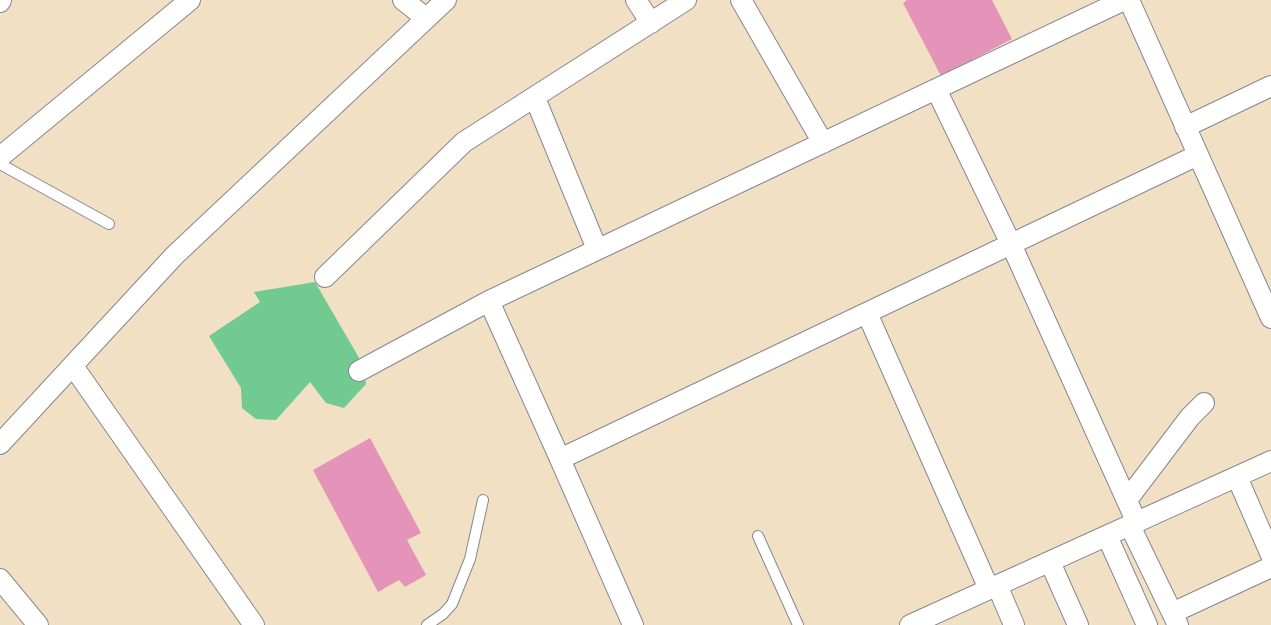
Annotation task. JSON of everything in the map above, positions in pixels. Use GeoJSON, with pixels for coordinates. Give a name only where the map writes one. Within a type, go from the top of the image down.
{"type":"FeatureCollection","features":[{"type":"Feature","properties":{"kind":"street"},"geometry":{"type":"LineString","coordinates":[[0,157],[190,0]]}},
{"type":"Feature","properties":{"kind":"street"},"geometry":{"type":"LineString","coordinates":[[403,0],[426,18]]}},
{"type":"Feature","properties":{"kind":"street"},"geometry":{"type":"LineString","coordinates":[[0,444],[175,255],[446,0]]}},
{"type":"Feature","properties":{"kind":"street"},"geometry":{"type":"LineString","coordinates":[[636,0],[651,23]]}},
{"type":"Feature","properties":{"kind":"street"},"geometry":{"type":"LineString","coordinates":[[325,277],[464,142],[686,0]]}},
{"type":"Feature","properties":{"kind":"street"},"geometry":{"type":"LineString","coordinates":[[741,0],[823,142]]}},
{"type":"Feature","properties":{"kind":"street"},"geometry":{"type":"LineString","coordinates":[[359,371],[489,301],[1124,0]]}},
{"type":"Feature","properties":{"kind":"street"},"geometry":{"type":"LineString","coordinates":[[1129,0],[1198,155],[1264,282],[1271,318]]}},
{"type":"Feature","properties":{"kind":"street"},"geometry":{"type":"LineString","coordinates":[[1185,126],[1271,86]]}},
{"type":"Feature","properties":{"kind":"street"},"geometry":{"type":"LineString","coordinates":[[936,89],[1011,244],[1127,500],[1134,524],[1175,619],[1271,567]]}},
{"type":"Feature","properties":{"kind":"street"},"geometry":{"type":"LineString","coordinates":[[535,98],[597,249]]}},
{"type":"Feature","properties":{"kind":"street"},"geometry":{"type":"LineString","coordinates":[[560,458],[1198,155]]}},
{"type":"Feature","properties":{"kind":"street"},"geometry":{"type":"LineString","coordinates":[[489,301],[633,625]]}},
{"type":"Feature","properties":{"kind":"street"},"geometry":{"type":"LineString","coordinates":[[867,312],[993,587],[1014,625]]}},
{"type":"Feature","properties":{"kind":"street"},"geometry":{"type":"LineString","coordinates":[[73,366],[254,625]]}},
{"type":"Feature","properties":{"kind":"street"},"geometry":{"type":"LineString","coordinates":[[1127,500],[1190,417],[1204,403]]}},
{"type":"Feature","properties":{"kind":"street"},"geometry":{"type":"LineString","coordinates":[[920,623],[993,587],[1271,461]]}},
{"type":"Feature","properties":{"kind":"street"},"geometry":{"type":"LineString","coordinates":[[1237,477],[1271,556]]}},
{"type":"Feature","properties":{"kind":"street"},"geometry":{"type":"LineString","coordinates":[[1107,536],[1147,625]]}},
{"type":"Feature","properties":{"kind":"street"},"geometry":{"type":"LineString","coordinates":[[1050,562],[1078,625]]}},
{"type":"Feature","properties":{"kind":"street"},"geometry":{"type":"LineString","coordinates":[[0,579],[38,625]]}},
{"type":"Feature","properties":{"kind":"lane"},"geometry":{"type":"LineString","coordinates":[[0,164],[109,224]]}},
{"type":"Feature","properties":{"kind":"lane"},"geometry":{"type":"LineString","coordinates":[[427,625],[444,614],[452,604],[470,559],[483,500]]}},
{"type":"Feature","properties":{"kind":"lane"},"geometry":{"type":"LineString","coordinates":[[758,536],[798,625]]}},
{"type":"Feature","properties":{"kind":"green space"},"geometry":{"type":"Polygon","coordinates":[[[315,282],[362,363],[366,384],[344,408],[326,403],[310,382],[276,420],[256,419],[242,408],[241,388],[209,336],[260,302],[254,292],[315,282]]]}},
{"type":"Feature","properties":{"kind":"building"},"geometry":{"type":"Polygon","coordinates":[[[907,0],[992,0],[1012,39],[941,76],[903,3],[907,0]]]}},
{"type":"Feature","properties":{"kind":"building"},"geometry":{"type":"Polygon","coordinates":[[[370,438],[421,533],[407,540],[426,575],[405,587],[399,580],[378,592],[313,470],[370,438]]]}}]}
